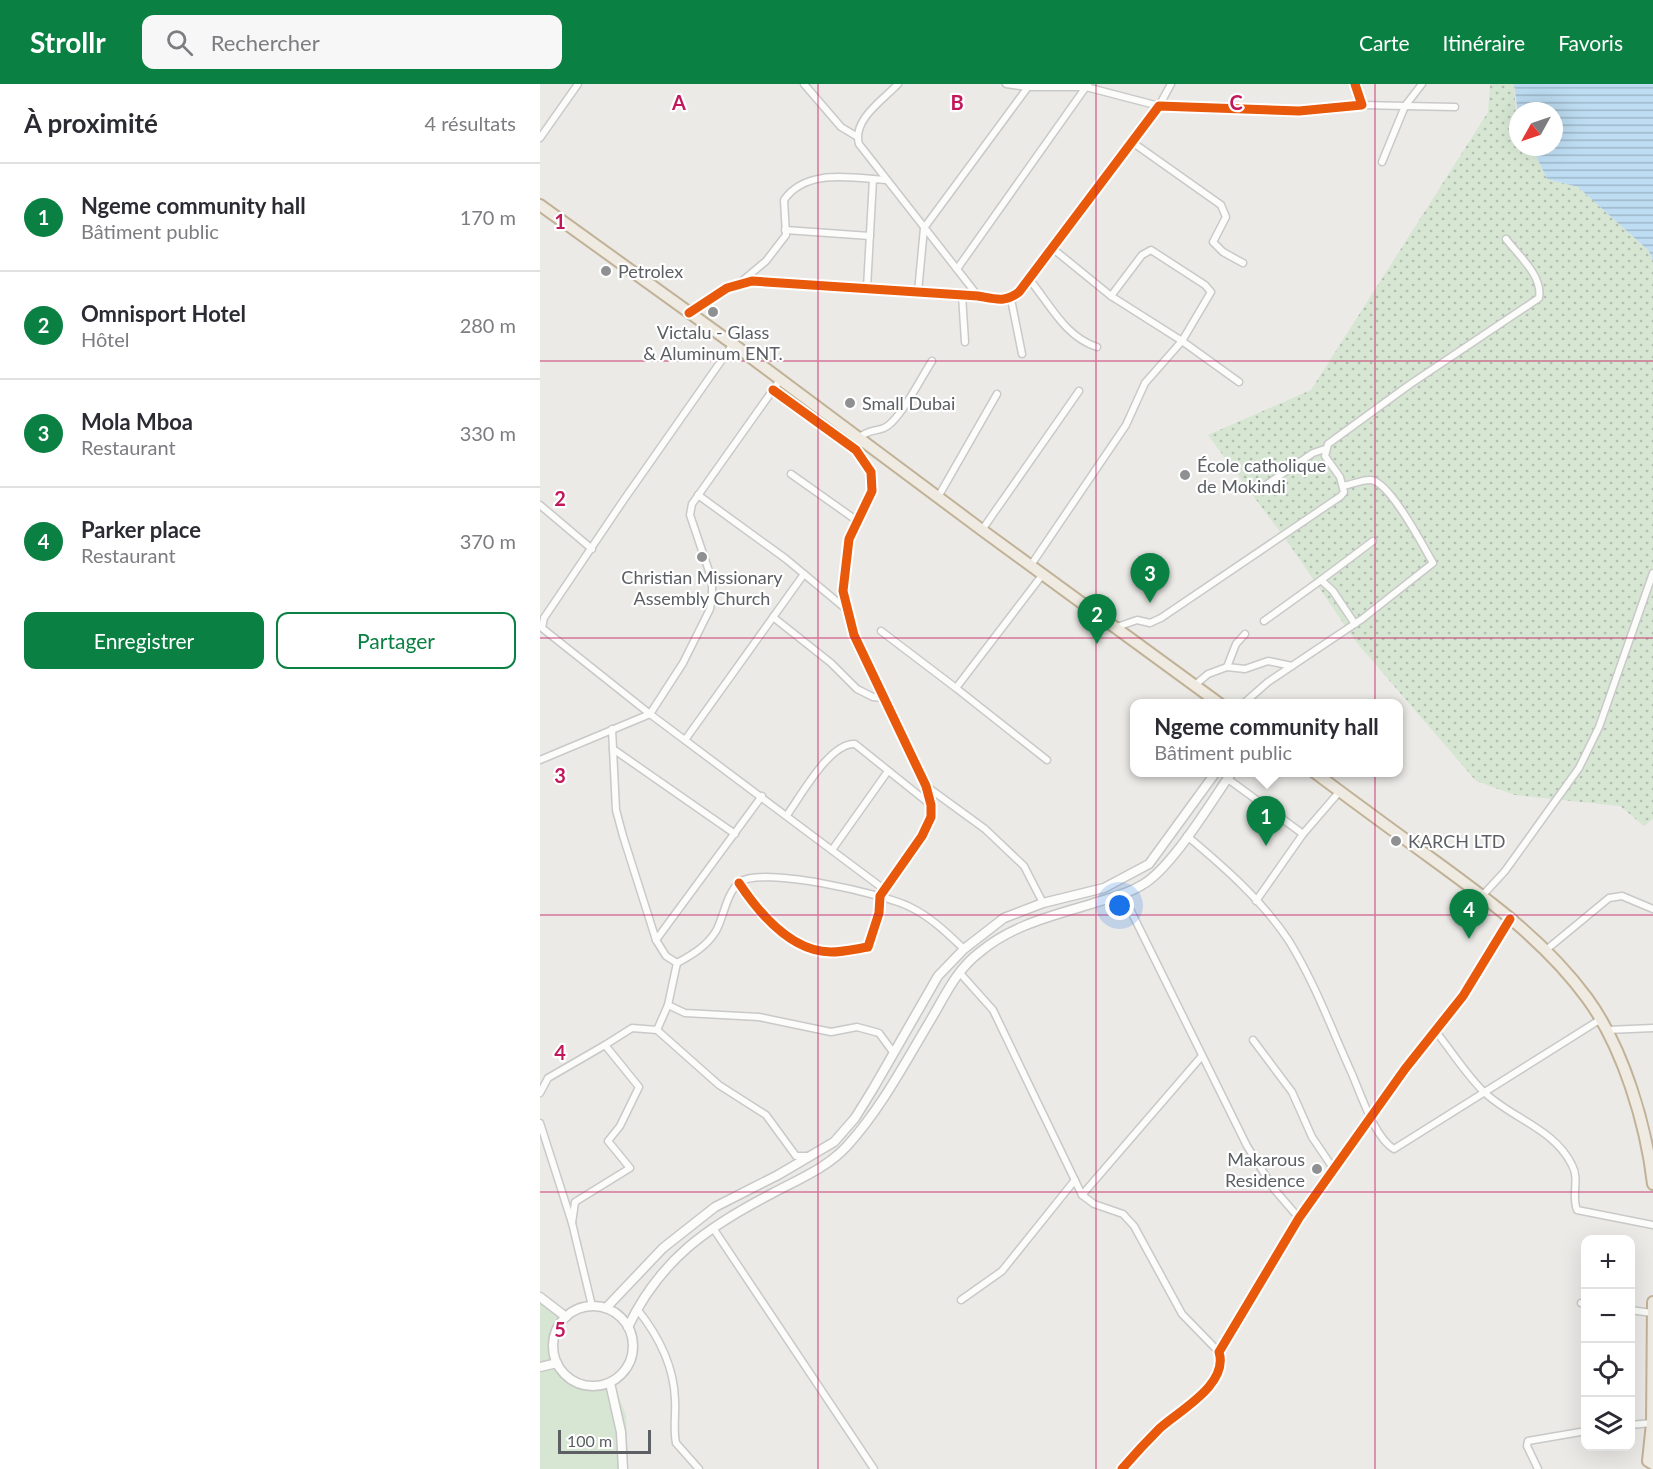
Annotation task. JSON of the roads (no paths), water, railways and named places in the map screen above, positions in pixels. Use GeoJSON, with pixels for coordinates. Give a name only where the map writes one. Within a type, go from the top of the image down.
{"type":"FeatureCollection","features":[{"type":"Feature","properties":{"kind":"highway"},"geometry":{"type":"LineString","coordinates":[[540,205],[733,344],[1213,699]]}},
{"type":"Feature","properties":{"kind":"highway"},"geometry":{"type":"LineString","coordinates":[[1321,777],[1482,896],[1546,950],[1571,977],[1607,1030],[1641,1121],[1650,1155],[1653,1184]]}},
{"type":"Feature","properties":{"kind":"highway"},"geometry":{"type":"LineString","coordinates":[[1651,1462],[1653,1302]]}},
{"type":"Feature","properties":{"kind":"main road"},"geometry":{"type":"LineString","coordinates":[[606,1308],[663,1248],[715,1207],[834,1142],[855,1118],[938,976],[964,949],[1004,918],[1043,903],[1104,888],[1149,864],[1212,777]]}},
{"type":"Feature","properties":{"kind":"main road"},"geometry":{"type":"LineString","coordinates":[[628,1327],[652,1284],[675,1257],[713,1228],[832,1160],[847,1146],[884,1095],[959,972],[978,953],[1001,935],[1024,925],[1123,895],[1144,884],[1187,836],[1229,777]]}},
{"type":"Feature","properties":{"kind":"main road"},"geometry":{"type":"LineString","coordinates":[[540,1298],[566,1317]]}},
{"type":"Feature","properties":{"kind":"main road"},"geometry":{"type":"LineString","coordinates":[[592,1306],[606,1308],[622,1319],[628,1327],[633,1340],[633,1353],[629,1365],[621,1376],[609,1383],[598,1386],[580,1384],[564,1374],[557,1363],[554,1339],[566,1317],[582,1308],[592,1306]]}},
{"type":"Feature","properties":{"kind":"main road"},"geometry":{"type":"LineString","coordinates":[[540,1367],[557,1363]]}},
{"type":"Feature","properties":{"kind":"main road"},"geometry":{"type":"LineString","coordinates":[[609,1383],[621,1432],[624,1469]]}},
{"type":"Feature","properties":{"kind":"street"},"geometry":{"type":"LineString","coordinates":[[540,138],[578,84]]}},
{"type":"Feature","properties":{"kind":"street"},"geometry":{"type":"LineString","coordinates":[[804,84],[841,127],[856,136],[859,144],[886,180],[978,296]]}},
{"type":"Feature","properties":{"kind":"street"},"geometry":{"type":"LineString","coordinates":[[856,136],[860,125],[878,102],[898,84]]}},
{"type":"Feature","properties":{"kind":"street"},"geometry":{"type":"LineString","coordinates":[[1006,84],[1028,87],[1087,86],[1159,106],[1299,111],[1362,105],[1455,107]]}},
{"type":"Feature","properties":{"kind":"street"},"geometry":{"type":"LineString","coordinates":[[740,282],[978,296],[1001,301],[1011,299],[1029,279],[1159,106],[1172,84]]}},
{"type":"Feature","properties":{"kind":"street"},"geometry":{"type":"LineString","coordinates":[[1355,84],[1362,105]]}},
{"type":"Feature","properties":{"kind":"street"},"geometry":{"type":"LineString","coordinates":[[1382,162],[1405,106],[1422,84]]}},
{"type":"Feature","properties":{"kind":"street"},"geometry":{"type":"LineString","coordinates":[[957,269],[1087,86]]}},
{"type":"Feature","properties":{"kind":"street"},"geometry":{"type":"LineString","coordinates":[[918,292],[924,228],[1028,87]]}},
{"type":"Feature","properties":{"kind":"street"},"geometry":{"type":"LineString","coordinates":[[1132,142],[1221,205],[1226,217],[1213,242],[1223,252],[1243,263]]}},
{"type":"Feature","properties":{"kind":"street"},"geometry":{"type":"LineString","coordinates":[[689,313],[740,282],[779,246],[785,230],[784,200],[795,187],[824,177],[886,180]]}},
{"type":"Feature","properties":{"kind":"street"},"geometry":{"type":"LineString","coordinates":[[867,288],[873,179]]}},
{"type":"Feature","properties":{"kind":"street"},"geometry":{"type":"LineString","coordinates":[[785,230],[870,236]]}},
{"type":"Feature","properties":{"kind":"street"},"geometry":{"type":"LineString","coordinates":[[1117,627],[1137,620],[1150,623],[1161,618],[1341,496],[1343,486],[1325,456],[1328,444],[1409,385],[1539,298],[1541,287],[1536,278],[1506,239]]}},
{"type":"Feature","properties":{"kind":"street"},"geometry":{"type":"LineString","coordinates":[[1052,248],[1111,296],[1182,341],[1239,382]]}},
{"type":"Feature","properties":{"kind":"street"},"geometry":{"type":"LineString","coordinates":[[1031,565],[1126,425],[1145,383],[1182,341],[1211,292],[1205,285],[1151,250],[1142,255],[1111,296]]}},
{"type":"Feature","properties":{"kind":"street"},"geometry":{"type":"LineString","coordinates":[[1029,279],[1064,327],[1084,343],[1097,347]]}},
{"type":"Feature","properties":{"kind":"street"},"geometry":{"type":"LineString","coordinates":[[963,295],[965,342]]}},
{"type":"Feature","properties":{"kind":"street"},"geometry":{"type":"LineString","coordinates":[[1011,299],[1022,354]]}},
{"type":"Feature","properties":{"kind":"street"},"geometry":{"type":"LineString","coordinates":[[733,344],[544,618],[542,628],[650,714],[885,890]]}},
{"type":"Feature","properties":{"kind":"street"},"geometry":{"type":"LineString","coordinates":[[858,438],[870,430],[885,428],[894,419],[932,361]]}},
{"type":"Feature","properties":{"kind":"street"},"geometry":{"type":"LineString","coordinates":[[541,757],[650,714],[682,663],[710,609],[712,580],[690,515],[698,495],[780,380]]}},
{"type":"Feature","properties":{"kind":"street"},"geometry":{"type":"LineString","coordinates":[[739,883],[751,901],[777,929],[800,944],[829,952],[868,947],[879,913],[880,896],[922,836],[931,817],[931,805],[926,786],[854,635],[843,591],[849,539],[856,520],[872,491],[873,480],[867,465],[856,450],[773,390]]}},
{"type":"Feature","properties":{"kind":"street"},"geometry":{"type":"LineString","coordinates":[[982,530],[1079,391]]}},
{"type":"Feature","properties":{"kind":"street"},"geometry":{"type":"LineString","coordinates":[[938,497],[997,394]]}},
{"type":"Feature","properties":{"kind":"street"},"geometry":{"type":"LineString","coordinates":[[1260,489],[1313,453],[1325,449]]}},
{"type":"Feature","properties":{"kind":"street"},"geometry":{"type":"LineString","coordinates":[[791,474],[856,520]]}},
{"type":"Feature","properties":{"kind":"street"},"geometry":{"type":"LineString","coordinates":[[1249,699],[1268,682],[1355,624],[1433,563],[1394,501],[1381,485],[1372,480],[1343,486]]}},
{"type":"Feature","properties":{"kind":"street"},"geometry":{"type":"LineString","coordinates":[[698,495],[804,574],[847,610]]}},
{"type":"Feature","properties":{"kind":"street"},"geometry":{"type":"LineString","coordinates":[[540,505],[592,549]]}},
{"type":"Feature","properties":{"kind":"street"},"geometry":{"type":"LineString","coordinates":[[1264,621],[1373,541]]}},
{"type":"Feature","properties":{"kind":"street"},"geometry":{"type":"LineString","coordinates":[[1482,896],[1505,872],[1579,768],[1599,727],[1653,573]]}},
{"type":"Feature","properties":{"kind":"street"},"geometry":{"type":"LineString","coordinates":[[685,740],[804,574]]}},
{"type":"Feature","properties":{"kind":"street"},"geometry":{"type":"LineString","coordinates":[[956,688],[1043,574]]}},
{"type":"Feature","properties":{"kind":"street"},"geometry":{"type":"LineString","coordinates":[[1321,580],[1333,591],[1355,624]]}},
{"type":"Feature","properties":{"kind":"street"},"geometry":{"type":"LineString","coordinates":[[773,617],[831,663],[857,689],[873,697],[884,698]]}},
{"type":"Feature","properties":{"kind":"street"},"geometry":{"type":"LineString","coordinates":[[881,631],[1047,760]]}},
{"type":"Feature","properties":{"kind":"street"},"geometry":{"type":"LineString","coordinates":[[1227,667],[1236,644],[1245,634]]}},
{"type":"Feature","properties":{"kind":"street"},"geometry":{"type":"LineString","coordinates":[[1195,685],[1208,674],[1227,667],[1245,669],[1268,661],[1293,666]]}},
{"type":"Feature","properties":{"kind":"street"},"geometry":{"type":"LineString","coordinates":[[612,729],[616,810],[656,940],[666,956],[677,963]]}},
{"type":"Feature","properties":{"kind":"street"},"geometry":{"type":"LineString","coordinates":[[787,815],[832,753],[847,743],[855,744],[931,805]]}},
{"type":"Feature","properties":{"kind":"street"},"geometry":{"type":"LineString","coordinates":[[613,749],[735,834]]}},
{"type":"Feature","properties":{"kind":"street"},"geometry":{"type":"LineString","coordinates":[[832,850],[888,771]]}},
{"type":"Feature","properties":{"kind":"street"},"geometry":{"type":"LineString","coordinates":[[1231,777],[1303,834]]}},
{"type":"Feature","properties":{"kind":"street"},"geometry":{"type":"LineString","coordinates":[[926,786],[985,829],[1024,866],[1043,903]]}},
{"type":"Feature","properties":{"kind":"street"},"geometry":{"type":"LineString","coordinates":[[1256,901],[1303,834],[1340,791]]}},
{"type":"Feature","properties":{"kind":"street"},"geometry":{"type":"LineString","coordinates":[[656,940],[762,796]]}},
{"type":"Feature","properties":{"kind":"street"},"geometry":{"type":"LineString","coordinates":[[1187,836],[1221,864],[1288,940],[1309,979],[1371,1117],[1387,1145],[1394,1149],[1601,1019]]}},
{"type":"Feature","properties":{"kind":"street"},"geometry":{"type":"LineString","coordinates":[[657,1030],[668,1005],[677,963],[704,946],[716,931],[730,896],[739,883],[751,878],[767,877],[861,890],[880,896],[910,907],[936,924],[964,949]]}},
{"type":"Feature","properties":{"kind":"street"},"geometry":{"type":"LineString","coordinates":[[1123,895],[1201,1057],[1247,1146],[1274,1189],[1299,1218]]}},
{"type":"Feature","properties":{"kind":"street"},"geometry":{"type":"LineString","coordinates":[[1546,950],[1609,898],[1622,896],[1653,909]]}},
{"type":"Feature","properties":{"kind":"street"},"geometry":{"type":"LineString","coordinates":[[1219,1352],[1299,1218],[1404,1069],[1437,1033],[1464,996],[1510,919]]}},
{"type":"Feature","properties":{"kind":"street"},"geometry":{"type":"LineString","coordinates":[[959,972],[993,1010],[1082,1195],[1094,1204],[1123,1214],[1143,1240],[1182,1314],[1219,1352],[1222,1361],[1220,1370],[1203,1393],[1185,1411],[1161,1428],[1122,1469]]}},
{"type":"Feature","properties":{"kind":"street"},"geometry":{"type":"LineString","coordinates":[[668,1005],[685,1013],[759,1017],[831,1032],[857,1028],[879,1033],[893,1052]]}},
{"type":"Feature","properties":{"kind":"street"},"geometry":{"type":"LineString","coordinates":[[540,1093],[548,1078],[632,1028],[657,1030],[719,1085],[766,1114],[796,1156],[812,1156]]}},
{"type":"Feature","properties":{"kind":"street"},"geometry":{"type":"LineString","coordinates":[[1607,1030],[1653,1028]]}},
{"type":"Feature","properties":{"kind":"street"},"geometry":{"type":"LineString","coordinates":[[1437,1033],[1484,1092],[1555,1141],[1565,1153],[1577,1179],[1575,1203],[1577,1210],[1653,1225]]}},
{"type":"Feature","properties":{"kind":"street"},"geometry":{"type":"LineString","coordinates":[[1253,1040],[1292,1092],[1312,1137],[1333,1168]]}},
{"type":"Feature","properties":{"kind":"street"},"geometry":{"type":"LineString","coordinates":[[572,1223],[575,1202],[630,1168],[608,1142],[620,1126],[639,1087],[605,1045]]}},
{"type":"Feature","properties":{"kind":"street"},"geometry":{"type":"LineString","coordinates":[[1082,1195],[1201,1057]]}},
{"type":"Feature","properties":{"kind":"street"},"geometry":{"type":"LineString","coordinates":[[540,1123],[572,1223],[592,1306]]}},
{"type":"Feature","properties":{"kind":"street"},"geometry":{"type":"LineString","coordinates":[[961,1300],[1002,1271],[1075,1180]]}},
{"type":"Feature","properties":{"kind":"street"},"geometry":{"type":"LineString","coordinates":[[713,1228],[874,1469]]}},
{"type":"Feature","properties":{"kind":"street"},"geometry":{"type":"LineString","coordinates":[[637,1309],[659,1340],[670,1368],[675,1393],[676,1443],[699,1469]]}},
{"type":"Feature","properties":{"kind":"street"},"geometry":{"type":"LineString","coordinates":[[1635,1311],[1652,1313]]}},
{"type":"Feature","properties":{"kind":"street"},"geometry":{"type":"LineString","coordinates":[[1635,1425],[1652,1423]]}},
{"type":"Feature","properties":{"kind":"street"},"geometry":{"type":"LineString","coordinates":[[1538,1469],[1527,1446],[1528,1441],[1581,1432]]}},
{"type":"Feature","properties":{"kind":"water"},"geometry":{"type":"Polygon","coordinates":[[[1514,84],[1653,84],[1653,261],[1649,251],[1578,187],[1547,179],[1536,156],[1563,156],[1563,102],[1516,102],[1514,84]]]}},
{"type":"Feature","properties":{"kind":"place","name":"Petrolex"},"geometry":{"type":"Point","coordinates":[606,271]}},
{"type":"Feature","properties":{"kind":"place","name":"Victalu - Glass & Aluminum ENT."},"geometry":{"type":"Point","coordinates":[713,312]}},
{"type":"Feature","properties":{"kind":"place","name":"Small Dubai"},"geometry":{"type":"Point","coordinates":[850,403]}},
{"type":"Feature","properties":{"kind":"place","name":"École catholique de Mokindi"},"geometry":{"type":"Point","coordinates":[1185,475]}},
{"type":"Feature","properties":{"kind":"place","name":"Christian Missionary Assembly Church"},"geometry":{"type":"Point","coordinates":[702,557]}},
{"type":"Feature","properties":{"kind":"place","name":"Mola Mboa"},"geometry":{"type":"Point","coordinates":[1150,603]}},
{"type":"Feature","properties":{"kind":"place","name":"Omnisport Hotel"},"geometry":{"type":"Point","coordinates":[1097,644]}},
{"type":"Feature","properties":{"kind":"place","name":"KARCH LTD"},"geometry":{"type":"Point","coordinates":[1396,841]}},
{"type":"Feature","properties":{"kind":"place","name":"Ngeme community hall"},"geometry":{"type":"Point","coordinates":[1266,846]}},
{"type":"Feature","properties":{"kind":"place","name":"Parker place"},"geometry":{"type":"Point","coordinates":[1469,939]}},
{"type":"Feature","properties":{"kind":"place","name":"Makarous Residence"},"geometry":{"type":"Point","coordinates":[1317,1169]}}]}
